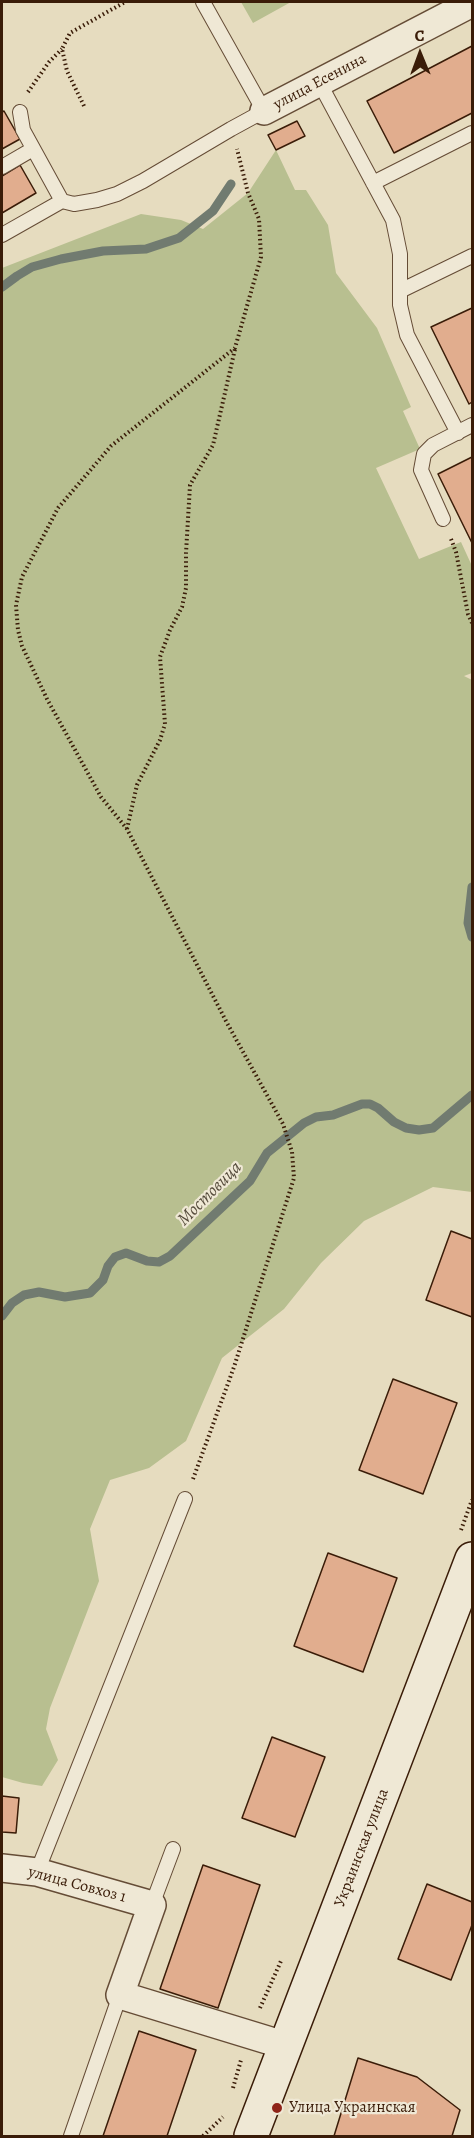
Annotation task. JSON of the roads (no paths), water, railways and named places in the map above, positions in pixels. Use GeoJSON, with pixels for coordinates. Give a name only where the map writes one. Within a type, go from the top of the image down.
{"type":"FeatureCollection","features":[{"type":"Feature","properties":{"kind":"main road","name":"Украинская улица"},"geometry":{"type":"LineString","coordinates":[[251,2136],[472,1559]]}},
{"type":"Feature","properties":{"kind":"street","name":"улица Есенина"},"geometry":{"type":"LineString","coordinates":[[264,111],[319,82],[442,9],[472,3]]}},
{"type":"Feature","properties":{"kind":"street","name":"улица Совхоз 1"},"geometry":{"type":"LineString","coordinates":[[2,1868],[37,1872],[153,1905]]}},
{"type":"Feature","properties":{"kind":"street"},"geometry":{"type":"LineString","coordinates":[[153,1905],[120,1995],[287,2046]]}},
{"type":"Feature","properties":{"kind":"lane"},"geometry":{"type":"LineString","coordinates":[[2,235],[62,201],[74,204],[97,201],[117,194],[264,111],[203,2]]}},
{"type":"Feature","properties":{"kind":"lane"},"geometry":{"type":"LineString","coordinates":[[319,82],[393,220],[400,254],[400,305],[406,335],[458,432]]}},
{"type":"Feature","properties":{"kind":"lane"},"geometry":{"type":"LineString","coordinates":[[20,112],[23,130],[62,201]]}},
{"type":"Feature","properties":{"kind":"lane"},"geometry":{"type":"LineString","coordinates":[[373,183],[472,133]]}},
{"type":"Feature","properties":{"kind":"lane"},"geometry":{"type":"LineString","coordinates":[[2,167],[33,148]]}},
{"type":"Feature","properties":{"kind":"lane"},"geometry":{"type":"LineString","coordinates":[[400,291],[472,256]]}},
{"type":"Feature","properties":{"kind":"lane"},"geometry":{"type":"LineString","coordinates":[[443,519],[421,470],[424,454],[433,445],[472,425]]}},
{"type":"Feature","properties":{"kind":"lane"},"geometry":{"type":"LineString","coordinates":[[37,1872],[185,1499]]}},
{"type":"Feature","properties":{"kind":"lane"},"geometry":{"type":"LineString","coordinates":[[153,1905],[173,1849]]}},
{"type":"Feature","properties":{"kind":"lane"},"geometry":{"type":"LineString","coordinates":[[71,2136],[120,1995]]}},
{"type":"Feature","properties":{"kind":"waterway"},"geometry":{"type":"LineString","coordinates":[[2,287],[32,267],[103,251],[146,249],[179,238],[213,211],[231,184]]}},
{"type":"Feature","properties":{"kind":"waterway","name":"Мостовица"},"geometry":{"type":"LineString","coordinates":[[472,887],[468,923],[472,937]]}},
{"type":"Feature","properties":{"kind":"waterway","name":"Мостовица"},"geometry":{"type":"LineString","coordinates":[[2,1316],[12,1303],[24,1295],[39,1292],[65,1297],[90,1293],[103,1280],[108,1266],[115,1257],[126,1253],[147,1261],[159,1262],[170,1256],[250,1181],[267,1153],[304,1123],[316,1117],[333,1115],[362,1104],[370,1104],[394,1122],[406,1128],[419,1130],[433,1128],[472,1095]]}},
{"type":"Feature","properties":{"kind":"place","name":"Улица Украинская"},"geometry":{"type":"Point","coordinates":[277,2108]}}]}
